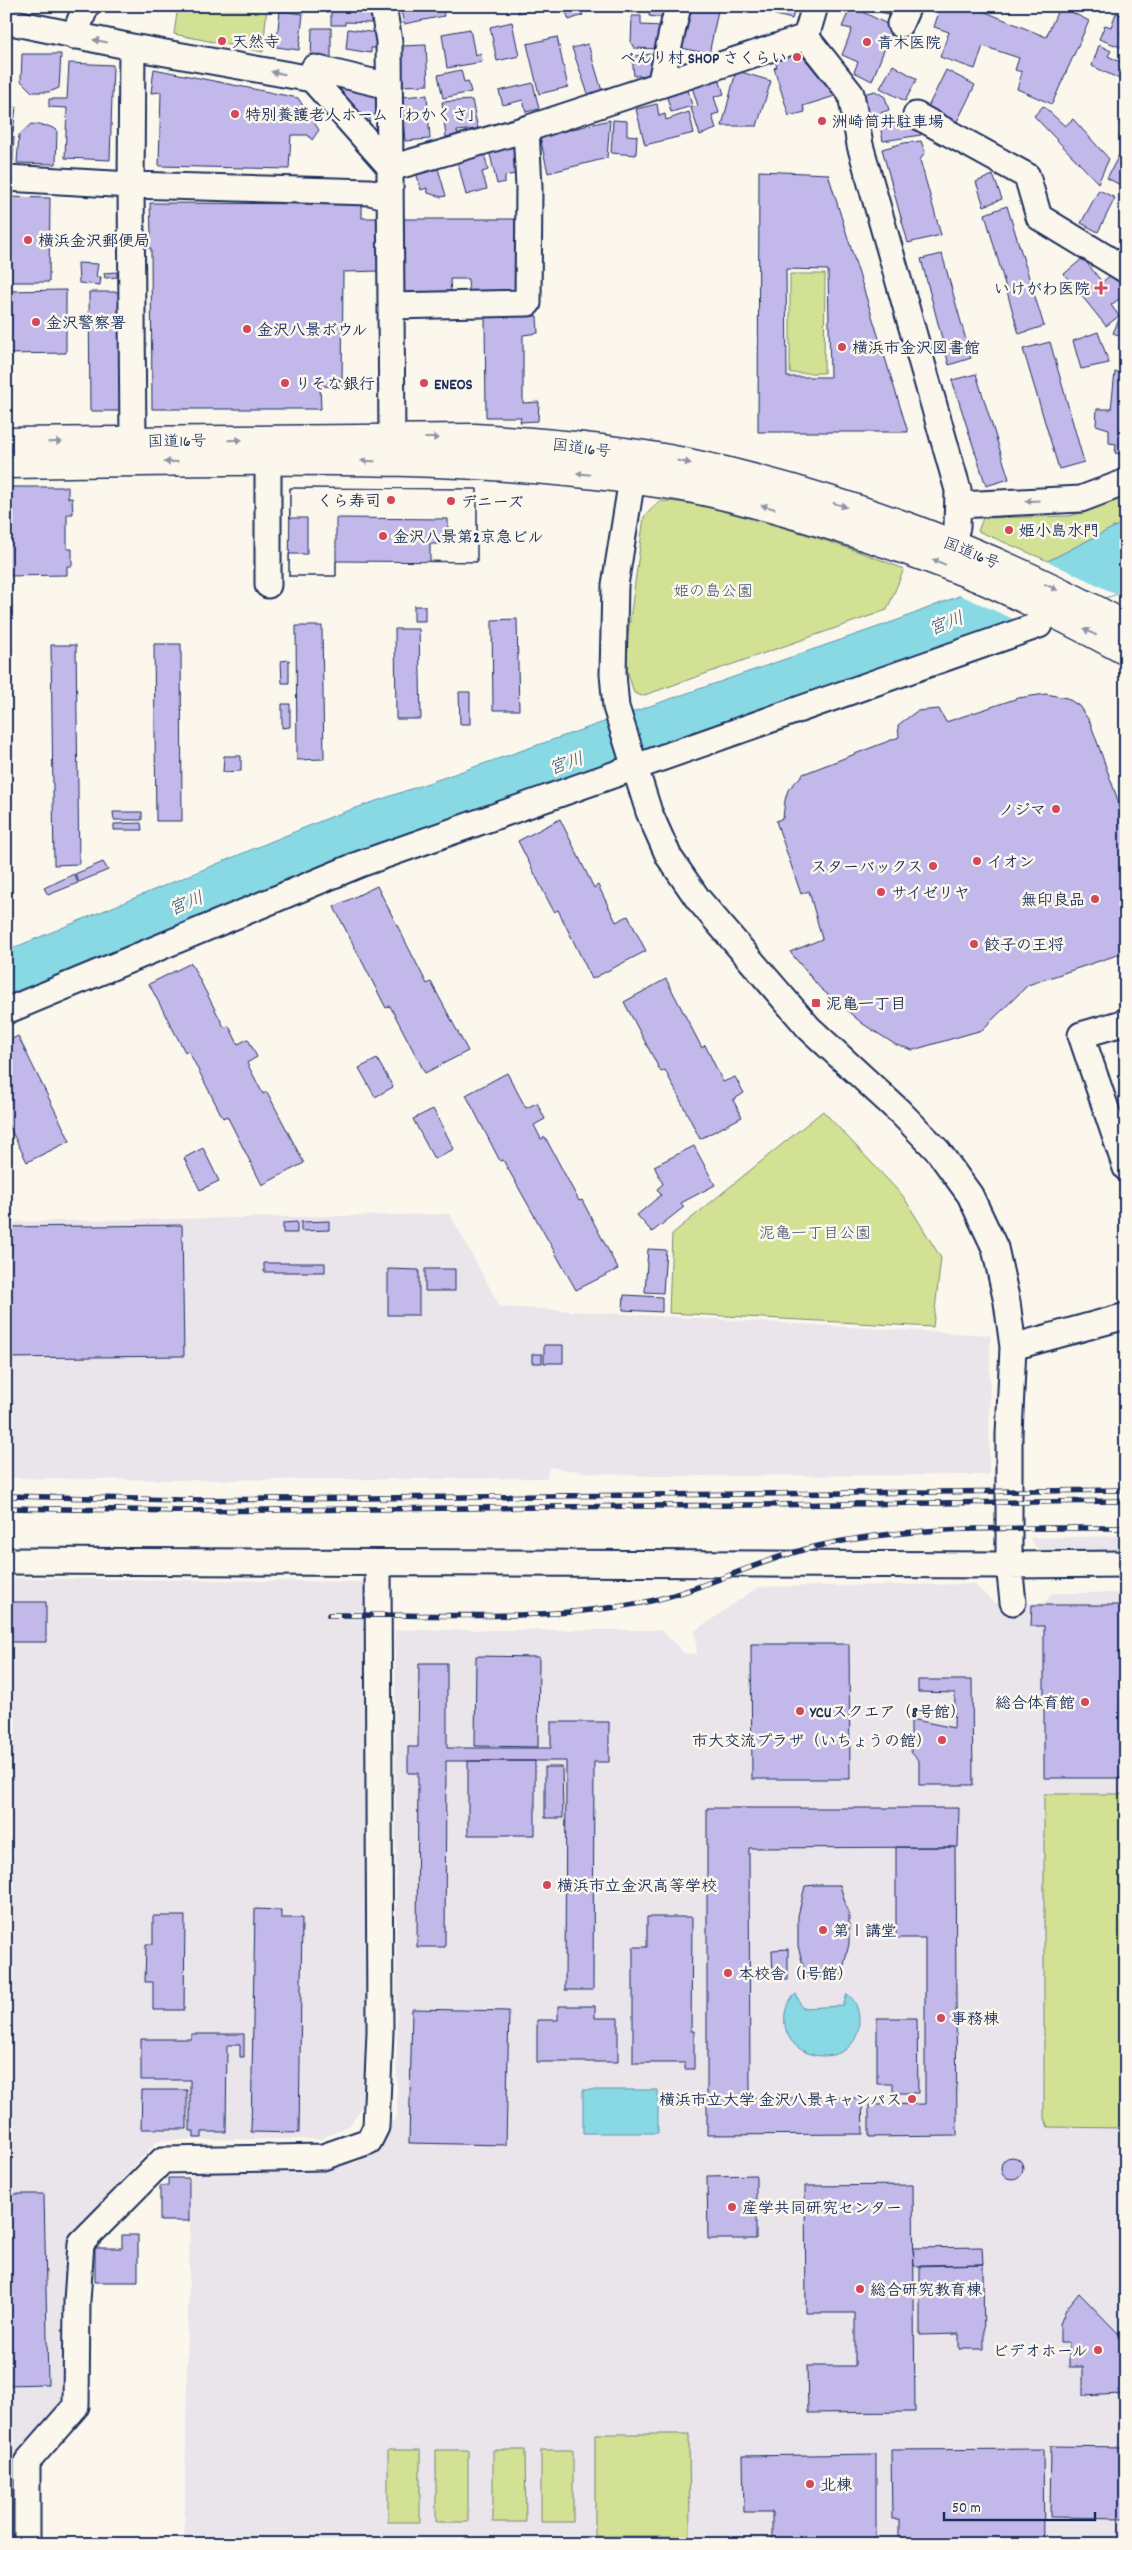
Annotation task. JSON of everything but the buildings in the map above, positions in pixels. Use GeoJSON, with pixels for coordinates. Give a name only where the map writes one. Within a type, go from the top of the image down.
{"type":"FeatureCollection","features":[{"type":"Feature","properties":{"kind":"highway","name":"国道16号"},"geometry":{"type":"LineString","coordinates":[[6,442],[392,438],[518,440],[634,467],[679,486],[758,504],[844,529],[931,559],[984,581],[1047,620],[1126,650]]}},
{"type":"Feature","properties":{"kind":"highway","name":"国道16号"},"geometry":{"type":"LineString","coordinates":[[6,464],[360,461],[495,466],[634,467],[684,462],[763,481],[952,543],[1015,570],[1086,604],[1126,626]]}},
{"type":"Feature","properties":{"kind":"street"},"geometry":{"type":"LineString","coordinates":[[74,36],[86,6]]}},
{"type":"Feature","properties":{"kind":"street"},"geometry":{"type":"LineString","coordinates":[[383,6],[389,40],[392,438]]}},
{"type":"Feature","properties":{"kind":"street"},"geometry":{"type":"LineString","coordinates":[[660,85],[678,6]]}},
{"type":"Feature","properties":{"kind":"street"},"geometry":{"type":"LineString","coordinates":[[806,37],[815,6]]}},
{"type":"Feature","properties":{"kind":"street"},"geometry":{"type":"LineString","coordinates":[[6,21],[74,36],[312,79],[391,168]]}},
{"type":"Feature","properties":{"kind":"street"},"geometry":{"type":"LineString","coordinates":[[391,168],[526,130],[806,37]]}},
{"type":"Feature","properties":{"kind":"street"},"geometry":{"type":"LineString","coordinates":[[806,37],[851,94],[860,144],[958,490],[957,527],[952,543]]}},
{"type":"Feature","properties":{"kind":"street"},"geometry":{"type":"LineString","coordinates":[[132,46],[133,441]]}},
{"type":"Feature","properties":{"kind":"street"},"geometry":{"type":"LineString","coordinates":[[314,68],[389,86]]}},
{"type":"Feature","properties":{"kind":"street"},"geometry":{"type":"LineString","coordinates":[[916,115],[1027,176],[1039,217],[1126,270]]}},
{"type":"Feature","properties":{"kind":"street"},"geometry":{"type":"LineString","coordinates":[[391,306],[528,303],[529,187],[526,130]]}},
{"type":"Feature","properties":{"kind":"street"},"geometry":{"type":"LineString","coordinates":[[6,178],[131,185],[370,192],[390,197]]}},
{"type":"Feature","properties":{"kind":"street"},"geometry":{"type":"LineString","coordinates":[[268,462],[268,585]]}},
{"type":"Feature","properties":{"kind":"street"},"geometry":{"type":"LineString","coordinates":[[634,467],[615,585],[613,674],[618,713],[649,812],[669,857],[698,899],[809,1028],[900,1112],[938,1151],[970,1195],[995,1248],[1007,1302],[1013,1347],[1009,1434],[1009,1564],[1013,1602]]}},
{"type":"Feature","properties":{"kind":"street"},"geometry":{"type":"LineString","coordinates":[[959,505],[1081,499],[1126,482]]}},
{"type":"Feature","properties":{"kind":"street"},"geometry":{"type":"LineString","coordinates":[[6,1011],[360,864],[634,765],[1047,620]]}},
{"type":"Feature","properties":{"kind":"street"},"geometry":{"type":"LineString","coordinates":[[1126,1022],[1081,1035],[1126,1168]]}},
{"type":"Feature","properties":{"kind":"street"},"geometry":{"type":"LineString","coordinates":[[1013,1347],[1126,1316]]}},
{"type":"Feature","properties":{"kind":"street"},"geometry":{"type":"LineString","coordinates":[[6,1561],[1126,1564]]}},
{"type":"Feature","properties":{"kind":"street"},"geometry":{"type":"LineString","coordinates":[[27,2544],[28,2462],[76,2406],[81,2243],[163,2160],[323,2158],[369,2141],[376,2127],[380,2032],[378,1563]]}},
{"type":"Feature","properties":{"kind":"shaded area"},"geometry":{"type":"Polygon","coordinates":[[[450,1214],[500,1307],[990,1335],[989,1475],[652,1476],[592,1473],[549,1467],[547,1478],[183,1480],[6,1478],[6,1222],[450,1214]]]}},
{"type":"Feature","properties":{"kind":"shaded area"},"geometry":{"type":"Polygon","coordinates":[[[1126,1536],[1126,1556],[1042,1554],[1029,1538],[1126,1536]]]}},
{"type":"Feature","properties":{"kind":"shaded area"},"geometry":{"type":"Polygon","coordinates":[[[6,1578],[368,1582],[368,2098],[350,2125],[320,2139],[158,2140],[66,2241],[63,2401],[15,2461],[15,2544],[6,2544],[6,1578]]]}},
{"type":"Feature","properties":{"kind":"shaded area"},"geometry":{"type":"Polygon","coordinates":[[[974,1584],[994,1603],[1044,1603],[1053,1593],[1126,1593],[1126,2544],[184,2544],[191,2163],[357,2163],[397,2116],[395,1630],[661,1630],[684,1653],[697,1654],[695,1631],[758,1587],[974,1584]]]}},
{"type":"Feature","properties":{"kind":"green space"},"geometry":{"type":"Polygon","coordinates":[[[178,6],[267,6],[263,52],[174,34],[178,6]]]}},
{"type":"Feature","properties":{"kind":"green space"},"geometry":{"type":"Polygon","coordinates":[[[790,274],[825,274],[824,373],[790,373],[790,274]]]}},
{"type":"Feature","properties":{"kind":"green space"},"geometry":{"type":"Polygon","coordinates":[[[1126,495],[1126,521],[1048,561],[978,531],[983,518],[1069,516],[1085,512],[1126,495]]]}},
{"type":"Feature","properties":{"kind":"green space","name":"姫の島公園"},"geometry":{"type":"Polygon","coordinates":[[[659,501],[701,506],[762,522],[843,547],[904,569],[887,610],[642,696],[634,693],[627,670],[627,641],[644,517],[659,501]]]}},
{"type":"Feature","properties":{"kind":"green space","name":"泥亀一丁目公園"},"geometry":{"type":"Polygon","coordinates":[[[823,1111],[903,1196],[941,1258],[933,1327],[669,1313],[672,1234],[823,1111]]]}},
{"type":"Feature","properties":{"kind":"green space"},"geometry":{"type":"Polygon","coordinates":[[[1044,1794],[1126,1794],[1126,2128],[1048,2127],[1044,2118],[1044,1794]]]}},
{"type":"Feature","properties":{"kind":"green space"},"geometry":{"type":"Polygon","coordinates":[[[595,2434],[689,2434],[690,2536],[595,2536],[595,2434]]]}},
{"type":"Feature","properties":{"kind":"green space"},"geometry":{"type":"Polygon","coordinates":[[[388,2450],[420,2450],[420,2522],[388,2522],[388,2450]]]}},
{"type":"Feature","properties":{"kind":"green space"},"geometry":{"type":"Polygon","coordinates":[[[436,2450],[468,2450],[468,2522],[436,2522],[436,2450]]]}},
{"type":"Feature","properties":{"kind":"green space"},"geometry":{"type":"Polygon","coordinates":[[[493,2450],[525,2450],[526,2522],[493,2522],[493,2450]]]}},
{"type":"Feature","properties":{"kind":"green space"},"geometry":{"type":"Polygon","coordinates":[[[541,2450],[573,2450],[573,2522],[541,2522],[541,2450]]]}},
{"type":"Feature","properties":{"kind":"water","name":"宮川"},"geometry":{"type":"Polygon","coordinates":[[[1126,521],[1126,583],[1117,594],[251,897],[6,999],[6,951],[333,816],[898,620],[1048,561],[1126,521]]]}},
{"type":"Feature","properties":{"kind":"water"},"geometry":{"type":"Polygon","coordinates":[[[796,1994],[802,2008],[843,2006],[847,1994],[853,2000],[858,2011],[859,2024],[855,2039],[845,2050],[832,2055],[818,2056],[805,2052],[793,2043],[786,2030],[785,2013],[789,2002],[796,1994]]]}},
{"type":"Feature","properties":{"kind":"water"},"geometry":{"type":"Polygon","coordinates":[[[583,2090],[658,2090],[658,2133],[583,2133],[583,2090]]]}},
{"type":"Feature","properties":{"kind":"pier"},"geometry":{"type":"Polygon","coordinates":[[[1045,560],[1116,594],[1024,624],[958,594],[1045,560]]]}},
{"type":"Feature","properties":{"kind":"railway"},"geometry":{"type":"LineString","coordinates":[[6,1496],[182,1500],[1126,1490]]}},
{"type":"Feature","properties":{"kind":"railway"},"geometry":{"type":"LineString","coordinates":[[6,1508],[182,1511],[1126,1501]]}},
{"type":"Feature","properties":{"kind":"railway"},"geometry":{"type":"LineString","coordinates":[[329,1615],[479,1616],[592,1610],[652,1601],[698,1587],[787,1554],[849,1540],[888,1534],[967,1529],[1126,1528]]}},
{"type":"Feature","properties":{"kind":"place","name":"天然寺"},"geometry":{"type":"Point","coordinates":[222,41]}},
{"type":"Feature","properties":{"kind":"place","name":"青木医院"},"geometry":{"type":"Point","coordinates":[867,42]}},
{"type":"Feature","properties":{"kind":"place","name":"べんり村 SHOP さくらい"},"geometry":{"type":"Point","coordinates":[797,57]}},
{"type":"Feature","properties":{"kind":"place","name":"特別養護老人ホーム「わかくさ」"},"geometry":{"type":"Point","coordinates":[235,114]}},
{"type":"Feature","properties":{"kind":"place","name":"洲崎筒井駐車場"},"geometry":{"type":"Point","coordinates":[822,121]}},
{"type":"Feature","properties":{"kind":"place","name":"横浜金沢郵便局"},"geometry":{"type":"Point","coordinates":[28,240]}},
{"type":"Feature","properties":{"kind":"place","name":"いけがわ医院"},"geometry":{"type":"Point","coordinates":[1101,288]}},
{"type":"Feature","properties":{"kind":"place","name":"金沢警察署"},"geometry":{"type":"Point","coordinates":[36,322]}},
{"type":"Feature","properties":{"kind":"place","name":"金沢八景ボウル"},"geometry":{"type":"Point","coordinates":[247,329]}},
{"type":"Feature","properties":{"kind":"place","name":"横浜市金沢図書館"},"geometry":{"type":"Point","coordinates":[842,347]}},
{"type":"Feature","properties":{"kind":"place","name":"りそな銀行"},"geometry":{"type":"Point","coordinates":[285,383]}},
{"type":"Feature","properties":{"kind":"place","name":"ENEOS"},"geometry":{"type":"Point","coordinates":[424,383]}},
{"type":"Feature","properties":{"kind":"place","name":"くら寿司"},"geometry":{"type":"Point","coordinates":[391,500]}},
{"type":"Feature","properties":{"kind":"place","name":"デニーズ"},"geometry":{"type":"Point","coordinates":[451,501]}},
{"type":"Feature","properties":{"kind":"place","name":"姫小島水門"},"geometry":{"type":"Point","coordinates":[1009,530]}},
{"type":"Feature","properties":{"kind":"place","name":"金沢八景第2京急ビル"},"geometry":{"type":"Point","coordinates":[383,536]}},
{"type":"Feature","properties":{"kind":"place","name":"ノジマ"},"geometry":{"type":"Point","coordinates":[1056,809]}},
{"type":"Feature","properties":{"kind":"place","name":"イオン"},"geometry":{"type":"Point","coordinates":[977,861]}},
{"type":"Feature","properties":{"kind":"place","name":"スターバックス"},"geometry":{"type":"Point","coordinates":[933,866]}},
{"type":"Feature","properties":{"kind":"place","name":"サイゼリヤ"},"geometry":{"type":"Point","coordinates":[881,892]}},
{"type":"Feature","properties":{"kind":"place","name":"無印良品"},"geometry":{"type":"Point","coordinates":[1095,899]}},
{"type":"Feature","properties":{"kind":"place","name":"餃子の王将"},"geometry":{"type":"Point","coordinates":[974,944]}},
{"type":"Feature","properties":{"kind":"place","name":"泥亀一丁目"},"geometry":{"type":"Point","coordinates":[816,1003]}},
{"type":"Feature","properties":{"kind":"place","name":"総合体育館"},"geometry":{"type":"Point","coordinates":[1085,1702]}},
{"type":"Feature","properties":{"kind":"place","name":"YCUスクエア（8号館）"},"geometry":{"type":"Point","coordinates":[800,1711]}},
{"type":"Feature","properties":{"kind":"place","name":"市大交流プラザ（いちょうの館）"},"geometry":{"type":"Point","coordinates":[942,1740]}},
{"type":"Feature","properties":{"kind":"place","name":"横浜市立金沢高等学校"},"geometry":{"type":"Point","coordinates":[547,1885]}},
{"type":"Feature","properties":{"kind":"place","name":"第Ⅰ講堂"},"geometry":{"type":"Point","coordinates":[823,1930]}},
{"type":"Feature","properties":{"kind":"place","name":"本校舎（1号館）"},"geometry":{"type":"Point","coordinates":[728,1973]}},
{"type":"Feature","properties":{"kind":"place","name":"事務棟"},"geometry":{"type":"Point","coordinates":[941,2018]}},
{"type":"Feature","properties":{"kind":"place","name":"横浜市立大学 金沢八景キャンパス"},"geometry":{"type":"Point","coordinates":[912,2099]}},
{"type":"Feature","properties":{"kind":"place","name":"産学共同研究センター"},"geometry":{"type":"Point","coordinates":[732,2207]}},
{"type":"Feature","properties":{"kind":"place","name":"総合研究教育棟"},"geometry":{"type":"Point","coordinates":[860,2289]}},
{"type":"Feature","properties":{"kind":"place","name":"ビデオホール"},"geometry":{"type":"Point","coordinates":[1098,2350]}},
{"type":"Feature","properties":{"kind":"place","name":"北棟"},"geometry":{"type":"Point","coordinates":[810,2484]}}]}
